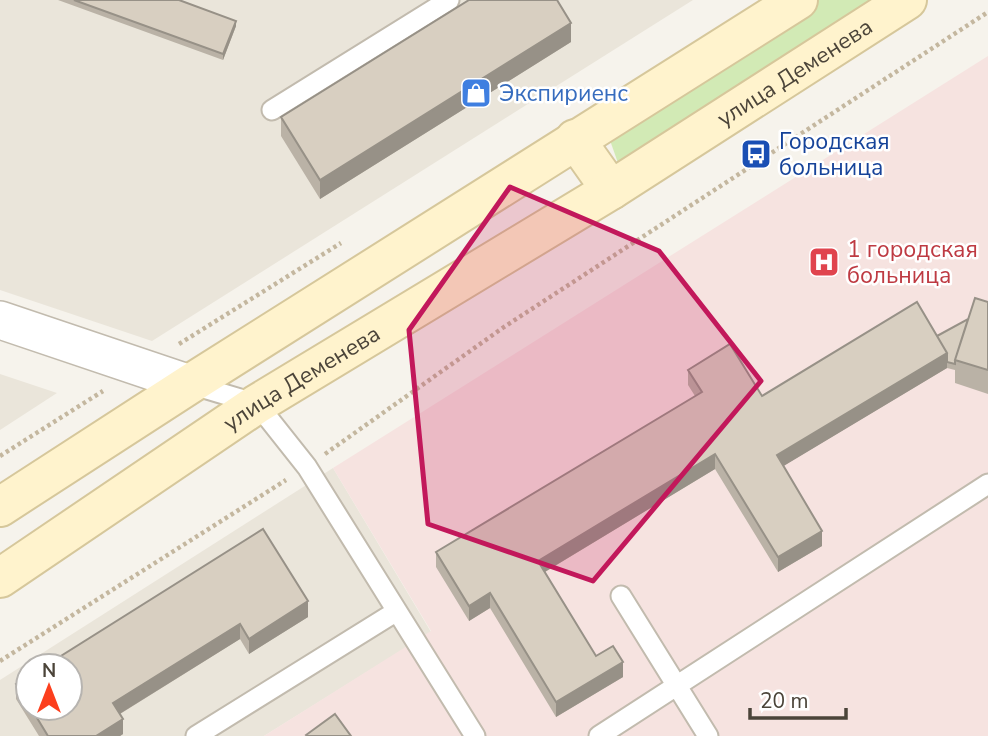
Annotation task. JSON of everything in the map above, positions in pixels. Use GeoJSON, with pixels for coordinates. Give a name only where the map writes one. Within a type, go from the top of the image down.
{"type":"FeatureCollection","features":[{"type":"Feature","properties":{"kind":"main road"},"geometry":{"type":"LineString","coordinates":[[0,507],[575,139],[798,0]]}},
{"type":"Feature","properties":{"kind":"main road","name":"улица Деменева"},"geometry":{"type":"LineString","coordinates":[[0,578],[257,404],[611,190],[907,0]]}},
{"type":"Feature","properties":{"kind":"main road"},"geometry":{"type":"LineString","coordinates":[[575,139],[611,190]]}},
{"type":"Feature","properties":{"kind":"street"},"geometry":{"type":"LineString","coordinates":[[0,320],[190,384]]}},
{"type":"Feature","properties":{"kind":"lane"},"geometry":{"type":"LineString","coordinates":[[272,110],[449,0]]}},
{"type":"Feature","properties":{"kind":"lane"},"geometry":{"type":"LineString","coordinates":[[190,384],[257,404],[307,467],[475,736]]}},
{"type":"Feature","properties":{"kind":"lane"},"geometry":{"type":"LineString","coordinates":[[599,736],[988,484]]}},
{"type":"Feature","properties":{"kind":"lane"},"geometry":{"type":"LineString","coordinates":[[621,596],[708,736]]}},
{"type":"Feature","properties":{"kind":"lane"},"geometry":{"type":"LineString","coordinates":[[196,736],[397,611]]}},
{"type":"Feature","properties":{"kind":"path"},"geometry":{"type":"LineString","coordinates":[[0,661],[307,467],[504,327],[988,12]]}},
{"type":"Feature","properties":{"kind":"highlighted area"},"geometry":{"type":"Polygon","coordinates":[[[510,187],[659,251],[761,381],[593,581],[428,524],[409,330],[510,187]]]}},
{"type":"Feature","properties":{"kind":"shaded area"},"geometry":{"type":"Polygon","coordinates":[[[0,0],[693,0],[152,341],[0,290],[0,0]]]}},
{"type":"Feature","properties":{"kind":"shaded area","name":"1 городская больница"},"geometry":{"type":"Polygon","coordinates":[[[988,56],[988,736],[264,736],[431,631],[333,468],[988,56]]]}},
{"type":"Feature","properties":{"kind":"shaded area"},"geometry":{"type":"Polygon","coordinates":[[[0,374],[57,393],[0,430],[0,374]]]}},
{"type":"Feature","properties":{"kind":"shaded area"},"geometry":{"type":"Polygon","coordinates":[[[333,468],[431,632],[264,736],[0,736],[0,680],[14,671],[14,722],[84,722],[84,652],[44,652],[333,468]]]}},
{"type":"Feature","properties":{"kind":"green space"},"geometry":{"type":"Polygon","coordinates":[[[819,0],[878,0],[618,163],[606,129],[819,0]]]}},
{"type":"Feature","properties":{"kind":"building"},"geometry":{"type":"Polygon","coordinates":[[[74,0],[179,0],[236,21],[223,54],[74,0]]]}},
{"type":"Feature","properties":{"kind":"building"},"geometry":{"type":"Polygon","coordinates":[[[469,0],[557,0],[571,23],[320,180],[281,117],[469,0]]]}},
{"type":"Feature","properties":{"kind":"building"},"geometry":{"type":"Polygon","coordinates":[[[975,298],[988,302],[988,370],[955,360],[975,298]]]}},
{"type":"Feature","properties":{"kind":"building"},"geometry":{"type":"Polygon","coordinates":[[[917,302],[947,353],[777,455],[822,531],[778,557],[715,454],[538,561],[596,656],[613,646],[623,662],[556,702],[490,593],[469,606],[436,552],[702,392],[688,370],[730,344],[762,396],[917,302]]]}},
{"type":"Feature","properties":{"kind":"building"},"geometry":{"type":"Polygon","coordinates":[[[968,319],[955,364],[947,362],[947,353],[937,336],[968,319]]]}},
{"type":"Feature","properties":{"kind":"building"},"geometry":{"type":"Polygon","coordinates":[[[263,529],[308,601],[249,639],[240,624],[113,703],[123,719],[96,736],[48,736],[40,722],[84,722],[84,652],[67,652],[263,529]]]}},
{"type":"Feature","properties":{"kind":"building"},"geometry":{"type":"Polygon","coordinates":[[[335,714],[351,736],[306,735],[335,714]]]}},
{"type":"Feature","properties":{"kind":"place","name":"Экспириенс"},"geometry":{"type":"Point","coordinates":[476,93]}},
{"type":"Feature","properties":{"kind":"place","name":"Городская больница"},"geometry":{"type":"Point","coordinates":[756,154]}},
{"type":"Feature","properties":{"kind":"place","name":"1 городская больница"},"geometry":{"type":"Point","coordinates":[824,262]}}]}
